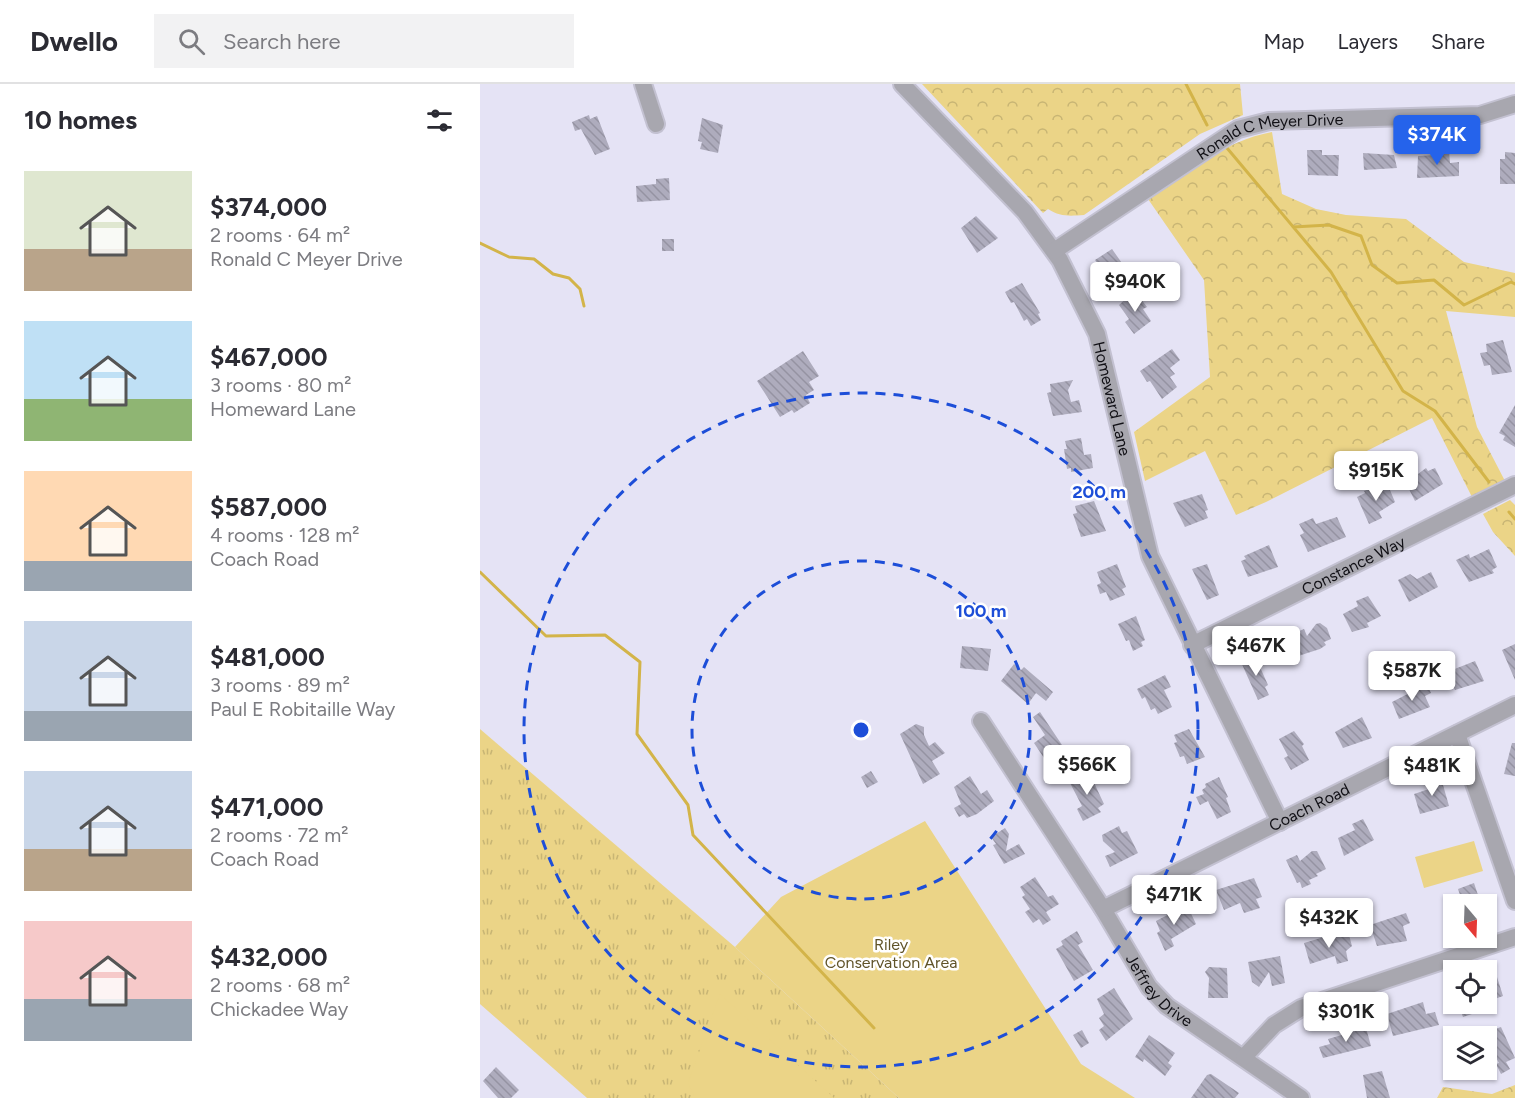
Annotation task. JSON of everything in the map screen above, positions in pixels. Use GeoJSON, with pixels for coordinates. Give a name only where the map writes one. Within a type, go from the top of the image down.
{"type":"FeatureCollection","features":[{"type":"Feature","properties":{"kind":"street"},"geometry":{"type":"LineString","coordinates":[[643,84],[656,124]]}},
{"type":"Feature","properties":{"kind":"street","name":"Homeward Lane"},"geometry":{"type":"LineString","coordinates":[[902,84],[1025,212],[1054,251],[1097,334],[1150,556],[1280,822]]}},
{"type":"Feature","properties":{"kind":"street","name":"Ronald C Meyer Drive"},"geometry":{"type":"LineString","coordinates":[[1054,251],[1238,129],[1269,121],[1480,115],[1515,104]]}},
{"type":"Feature","properties":{"kind":"street","name":"Constance Way"},"geometry":{"type":"LineString","coordinates":[[1192,645],[1515,485]]}},
{"type":"Feature","properties":{"kind":"street","name":"Coach Road"},"geometry":{"type":"LineString","coordinates":[[1103,909],[1515,705]]}},
{"type":"Feature","properties":{"kind":"street","name":"Jeffrey Drive"},"geometry":{"type":"LineString","coordinates":[[981,721],[1103,909],[1149,987],[1167,1005],[1301,1098]]}},
{"type":"Feature","properties":{"kind":"street"},"geometry":{"type":"LineString","coordinates":[[1457,734],[1515,901]]}},
{"type":"Feature","properties":{"kind":"street"},"geometry":{"type":"LineString","coordinates":[[1244,1057],[1274,1025],[1301,1008],[1515,938]]}},
{"type":"Feature","properties":{"kind":"green space"},"geometry":{"type":"Polygon","coordinates":[[[922,84],[1240,84],[1243,115],[1200,134],[1084,215],[1065,215],[1048,209],[1043,213],[922,84]]]}},
{"type":"Feature","properties":{"kind":"green space"},"geometry":{"type":"Polygon","coordinates":[[[1272,132],[1282,194],[1316,209],[1346,215],[1406,219],[1464,262],[1515,273],[1515,317],[1446,311],[1477,427],[1505,481],[1472,497],[1432,418],[1236,515],[1205,451],[1145,481],[1134,432],[1210,377],[1204,280],[1148,199],[1222,150],[1254,136],[1272,132]]]}},
{"type":"Feature","properties":{"kind":"green space"},"geometry":{"type":"Polygon","coordinates":[[[1510,500],[1515,505],[1515,556],[1493,532],[1483,514],[1510,500]]]}},
{"type":"Feature","properties":{"kind":"green space"},"geometry":{"type":"Polygon","coordinates":[[[480,729],[735,947],[899,1098],[587,1098],[480,1004],[480,729]]]}},
{"type":"Feature","properties":{"kind":"green space","name":"Riley Conservation Area"},"geometry":{"type":"Polygon","coordinates":[[[925,821],[1081,1064],[1135,1098],[899,1098],[735,947],[781,897],[925,821]]]}},
{"type":"Feature","properties":{"kind":"green space"},"geometry":{"type":"Polygon","coordinates":[[[1474,841],[1483,871],[1424,888],[1415,857],[1474,841]]]}},
{"type":"Feature","properties":{"kind":"green space"},"geometry":{"type":"Polygon","coordinates":[[[720,994],[834,1098],[695,1098],[688,1083],[720,994]]]}},
{"type":"Feature","properties":{"kind":"green space"},"geometry":{"type":"Polygon","coordinates":[[[1515,1085],[1515,1098],[1437,1098],[1443,1087],[1492,1094],[1515,1085]]]}},
{"type":"Feature","properties":{"kind":"building"},"geometry":{"type":"Polygon","coordinates":[[[589,115],[590,119],[597,116],[610,149],[595,155],[581,129],[575,131],[572,122],[589,115]]]}},
{"type":"Feature","properties":{"kind":"building"},"geometry":{"type":"Polygon","coordinates":[[[702,118],[723,125],[718,153],[700,149],[702,142],[698,141],[702,118]]]}},
{"type":"Feature","properties":{"kind":"building"},"geometry":{"type":"Polygon","coordinates":[[[1307,150],[1322,150],[1322,155],[1339,155],[1338,176],[1308,175],[1307,150]]]}},
{"type":"Feature","properties":{"kind":"building"},"geometry":{"type":"Polygon","coordinates":[[[1437,151],[1449,151],[1450,163],[1459,162],[1459,176],[1417,178],[1418,156],[1437,155],[1437,151]]]}},
{"type":"Feature","properties":{"kind":"building"},"geometry":{"type":"Polygon","coordinates":[[[1505,152],[1515,153],[1515,184],[1500,184],[1500,159],[1505,159],[1505,152]]]}},
{"type":"Feature","properties":{"kind":"building"},"geometry":{"type":"Polygon","coordinates":[[[1363,153],[1394,155],[1397,168],[1364,170],[1363,153]]]}},
{"type":"Feature","properties":{"kind":"building"},"geometry":{"type":"Polygon","coordinates":[[[669,178],[670,200],[637,202],[636,186],[656,184],[656,179],[669,178]]]}},
{"type":"Feature","properties":{"kind":"building"},"geometry":{"type":"Polygon","coordinates":[[[976,216],[998,238],[977,253],[961,228],[976,216]]]}},
{"type":"Feature","properties":{"kind":"building"},"geometry":{"type":"Polygon","coordinates":[[[662,239],[674,239],[674,251],[662,251],[662,239]]]}},
{"type":"Feature","properties":{"kind":"building"},"geometry":{"type":"Polygon","coordinates":[[[1112,249],[1131,276],[1120,284],[1118,281],[1112,285],[1095,260],[1112,249]]]}},
{"type":"Feature","properties":{"kind":"building"},"geometry":{"type":"Polygon","coordinates":[[[1022,283],[1040,313],[1038,314],[1041,320],[1031,326],[1027,319],[1024,321],[1014,302],[1011,303],[1005,292],[1022,283]]]}},
{"type":"Feature","properties":{"kind":"building"},"geometry":{"type":"Polygon","coordinates":[[[1132,293],[1137,300],[1140,298],[1147,307],[1143,309],[1151,321],[1134,334],[1125,322],[1129,319],[1119,305],[1132,293]]]}},
{"type":"Feature","properties":{"kind":"building"},"geometry":{"type":"Polygon","coordinates":[[[1503,340],[1512,372],[1492,375],[1490,365],[1484,366],[1480,353],[1487,352],[1486,344],[1503,340]]]}},
{"type":"Feature","properties":{"kind":"building"},"geometry":{"type":"Polygon","coordinates":[[[1172,349],[1180,360],[1170,368],[1175,374],[1170,377],[1177,387],[1162,399],[1140,371],[1172,349]]]}},
{"type":"Feature","properties":{"kind":"building"},"geometry":{"type":"Polygon","coordinates":[[[803,351],[819,376],[809,382],[814,390],[806,395],[810,403],[794,413],[792,410],[780,417],[757,381],[803,351]]]}},
{"type":"Feature","properties":{"kind":"building"},"geometry":{"type":"Polygon","coordinates":[[[1073,380],[1068,390],[1071,402],[1079,400],[1082,412],[1053,416],[1047,393],[1051,392],[1050,384],[1073,380]]]}},
{"type":"Feature","properties":{"kind":"building"},"geometry":{"type":"Polygon","coordinates":[[[1515,405],[1515,447],[1503,440],[1505,436],[1499,433],[1515,405]]]}},
{"type":"Feature","properties":{"kind":"building"},"geometry":{"type":"Polygon","coordinates":[[[1081,438],[1084,455],[1091,454],[1093,468],[1071,472],[1071,468],[1067,469],[1065,441],[1081,438]]]}},
{"type":"Feature","properties":{"kind":"building"},"geometry":{"type":"Polygon","coordinates":[[[1426,468],[1428,471],[1435,468],[1443,484],[1415,501],[1406,483],[1426,468]]]}},
{"type":"Feature","properties":{"kind":"building"},"geometry":{"type":"Polygon","coordinates":[[[1387,483],[1395,502],[1379,512],[1382,518],[1369,524],[1357,497],[1365,493],[1364,491],[1387,483]]]}},
{"type":"Feature","properties":{"kind":"building"},"geometry":{"type":"Polygon","coordinates":[[[1202,494],[1208,510],[1205,511],[1208,518],[1185,527],[1173,503],[1202,494]]]}},
{"type":"Feature","properties":{"kind":"building"},"geometry":{"type":"Polygon","coordinates":[[[1094,501],[1106,531],[1081,537],[1073,514],[1077,513],[1075,506],[1094,501]]]}},
{"type":"Feature","properties":{"kind":"building"},"geometry":{"type":"Polygon","coordinates":[[[1337,517],[1346,537],[1308,552],[1300,535],[1304,533],[1299,524],[1313,518],[1316,524],[1337,517]]]}},
{"type":"Feature","properties":{"kind":"building"},"geometry":{"type":"Polygon","coordinates":[[[1269,545],[1278,567],[1248,577],[1241,561],[1246,559],[1244,556],[1269,545]]]}},
{"type":"Feature","properties":{"kind":"building"},"geometry":{"type":"Polygon","coordinates":[[[1489,549],[1497,567],[1492,570],[1494,573],[1469,582],[1456,560],[1469,554],[1470,558],[1489,549]]]}},
{"type":"Feature","properties":{"kind":"building"},"geometry":{"type":"Polygon","coordinates":[[[1117,564],[1126,587],[1122,589],[1125,595],[1110,601],[1106,592],[1100,594],[1097,585],[1101,583],[1097,572],[1117,564]]]}},
{"type":"Feature","properties":{"kind":"building"},"geometry":{"type":"Polygon","coordinates":[[[1207,564],[1219,595],[1207,600],[1192,569],[1207,564]]]}},
{"type":"Feature","properties":{"kind":"building"},"geometry":{"type":"Polygon","coordinates":[[[1431,572],[1438,587],[1409,602],[1398,580],[1410,574],[1417,579],[1431,572]]]}},
{"type":"Feature","properties":{"kind":"building"},"geometry":{"type":"Polygon","coordinates":[[[1368,596],[1381,616],[1367,623],[1369,627],[1352,632],[1343,614],[1358,606],[1356,601],[1368,596]]]}},
{"type":"Feature","properties":{"kind":"building"},"geometry":{"type":"Polygon","coordinates":[[[1136,616],[1145,640],[1141,642],[1143,646],[1133,651],[1129,640],[1126,641],[1118,624],[1136,616]]]}},
{"type":"Feature","properties":{"kind":"building"},"geometry":{"type":"Polygon","coordinates":[[[1320,623],[1327,628],[1331,639],[1324,642],[1326,645],[1320,649],[1295,657],[1292,649],[1297,646],[1292,634],[1304,629],[1307,636],[1316,624],[1320,623]]]}},
{"type":"Feature","properties":{"kind":"building"},"geometry":{"type":"Polygon","coordinates":[[[1515,644],[1515,680],[1502,650],[1515,644]]]}},
{"type":"Feature","properties":{"kind":"building"},"geometry":{"type":"Polygon","coordinates":[[[962,646],[991,649],[988,671],[960,668],[962,646]]]}},
{"type":"Feature","properties":{"kind":"building"},"geometry":{"type":"Polygon","coordinates":[[[1255,656],[1268,685],[1265,687],[1269,695],[1258,700],[1241,662],[1255,656]]]}},
{"type":"Feature","properties":{"kind":"building"},"geometry":{"type":"Polygon","coordinates":[[[1475,661],[1484,681],[1455,690],[1447,672],[1475,661]]]}},
{"type":"Feature","properties":{"kind":"building"},"geometry":{"type":"Polygon","coordinates":[[[1014,664],[1021,670],[1024,667],[1053,692],[1046,701],[1036,693],[1028,704],[1001,681],[1014,664]]]}},
{"type":"Feature","properties":{"kind":"building"},"geometry":{"type":"Polygon","coordinates":[[[1165,675],[1171,687],[1164,690],[1172,707],[1158,714],[1155,708],[1151,710],[1145,697],[1142,699],[1137,689],[1165,675]]]}},
{"type":"Feature","properties":{"kind":"building"},"geometry":{"type":"Polygon","coordinates":[[[1427,684],[1431,693],[1425,696],[1430,707],[1399,719],[1392,702],[1427,684]]]}},
{"type":"Feature","properties":{"kind":"building"},"geometry":{"type":"Polygon","coordinates":[[[1040,712],[1068,754],[1066,756],[1070,762],[1054,773],[1034,743],[1045,735],[1033,717],[1040,712]]]}},
{"type":"Feature","properties":{"kind":"building"},"geometry":{"type":"Polygon","coordinates":[[[1362,717],[1372,738],[1343,748],[1335,732],[1362,717]]]}},
{"type":"Feature","properties":{"kind":"building"},"geometry":{"type":"Polygon","coordinates":[[[916,724],[924,727],[924,735],[929,746],[935,742],[945,753],[932,761],[940,774],[923,784],[900,734],[916,724]]]}},
{"type":"Feature","properties":{"kind":"building"},"geometry":{"type":"Polygon","coordinates":[[[1189,729],[1205,757],[1187,764],[1184,756],[1180,757],[1174,743],[1177,742],[1174,735],[1189,729]]]}},
{"type":"Feature","properties":{"kind":"building"},"geometry":{"type":"Polygon","coordinates":[[[1294,731],[1304,744],[1302,746],[1309,760],[1291,770],[1284,758],[1288,756],[1279,739],[1294,731]]]}},
{"type":"Feature","properties":{"kind":"building"},"geometry":{"type":"Polygon","coordinates":[[[1512,743],[1515,743],[1515,776],[1504,774],[1512,743]]]}},
{"type":"Feature","properties":{"kind":"building"},"geometry":{"type":"Polygon","coordinates":[[[871,771],[878,782],[867,788],[861,777],[871,771]]]}},
{"type":"Feature","properties":{"kind":"building"},"geometry":{"type":"Polygon","coordinates":[[[1089,772],[1104,804],[1098,808],[1101,812],[1083,821],[1077,809],[1082,806],[1070,783],[1089,772]]]}},
{"type":"Feature","properties":{"kind":"building"},"geometry":{"type":"Polygon","coordinates":[[[970,776],[981,794],[987,790],[994,801],[977,814],[967,818],[964,814],[959,817],[954,808],[961,804],[954,787],[970,776]]]}},
{"type":"Feature","properties":{"kind":"building"},"geometry":{"type":"Polygon","coordinates":[[[1219,777],[1228,797],[1226,798],[1231,812],[1217,819],[1208,801],[1200,805],[1196,797],[1204,794],[1202,790],[1206,787],[1205,784],[1219,777]]]}},
{"type":"Feature","properties":{"kind":"building"},"geometry":{"type":"Polygon","coordinates":[[[1441,778],[1449,806],[1420,814],[1414,794],[1429,789],[1427,782],[1441,778]]]}},
{"type":"Feature","properties":{"kind":"building"},"geometry":{"type":"Polygon","coordinates":[[[1363,819],[1374,840],[1344,856],[1338,838],[1355,830],[1352,824],[1363,819]]]}},
{"type":"Feature","properties":{"kind":"building"},"geometry":{"type":"Polygon","coordinates":[[[1119,826],[1122,833],[1127,831],[1138,853],[1110,867],[1105,856],[1115,852],[1103,841],[1102,835],[1119,826]]]}},
{"type":"Feature","properties":{"kind":"building"},"geometry":{"type":"Polygon","coordinates":[[[1005,828],[1009,834],[1006,851],[1019,844],[1025,854],[1004,864],[991,837],[1005,828]]]}},
{"type":"Feature","properties":{"kind":"building"},"geometry":{"type":"Polygon","coordinates":[[[1312,851],[1317,851],[1326,869],[1309,880],[1311,884],[1302,888],[1300,882],[1297,883],[1286,860],[1297,855],[1300,861],[1312,851]]]}},
{"type":"Feature","properties":{"kind":"building"},"geometry":{"type":"Polygon","coordinates":[[[1035,877],[1048,897],[1053,895],[1059,904],[1046,912],[1051,920],[1043,925],[1039,919],[1033,923],[1025,912],[1030,909],[1022,897],[1025,895],[1020,887],[1035,877]]]}},
{"type":"Feature","properties":{"kind":"building"},"geometry":{"type":"Polygon","coordinates":[[[1254,878],[1262,897],[1256,899],[1260,908],[1244,913],[1240,903],[1224,910],[1216,890],[1254,878]]]}},
{"type":"Feature","properties":{"kind":"building"},"geometry":{"type":"Polygon","coordinates":[[[1474,883],[1478,894],[1460,894],[1458,889],[1474,883]]]}},
{"type":"Feature","properties":{"kind":"building"},"geometry":{"type":"Polygon","coordinates":[[[1187,905],[1196,924],[1171,939],[1174,946],[1165,951],[1157,933],[1160,931],[1156,921],[1187,905]]]}},
{"type":"Feature","properties":{"kind":"building"},"geometry":{"type":"Polygon","coordinates":[[[1406,913],[1410,923],[1403,926],[1407,941],[1377,946],[1370,925],[1406,913]]]}},
{"type":"Feature","properties":{"kind":"building"},"geometry":{"type":"Polygon","coordinates":[[[1077,931],[1083,942],[1078,945],[1093,970],[1074,981],[1056,949],[1063,945],[1061,941],[1077,931]]]}},
{"type":"Feature","properties":{"kind":"building"},"geometry":{"type":"Polygon","coordinates":[[[1331,935],[1332,938],[1349,935],[1352,946],[1346,951],[1348,961],[1337,964],[1335,956],[1310,964],[1304,943],[1331,935]]]}},
{"type":"Feature","properties":{"kind":"building"},"geometry":{"type":"Polygon","coordinates":[[[1280,956],[1285,983],[1272,986],[1269,972],[1259,987],[1252,982],[1248,962],[1280,956]]]}},
{"type":"Feature","properties":{"kind":"building"},"geometry":{"type":"Polygon","coordinates":[[[1209,967],[1227,968],[1228,998],[1208,998],[1209,978],[1205,972],[1209,967]]]}},
{"type":"Feature","properties":{"kind":"building"},"geometry":{"type":"Polygon","coordinates":[[[1497,977],[1503,996],[1497,998],[1497,977]]]}},
{"type":"Feature","properties":{"kind":"building"},"geometry":{"type":"Polygon","coordinates":[[[1114,988],[1133,1019],[1106,1041],[1099,1030],[1104,1026],[1099,1018],[1104,1014],[1097,999],[1114,988]]]}},
{"type":"Feature","properties":{"kind":"building"},"geometry":{"type":"Polygon","coordinates":[[[1423,1002],[1426,1014],[1435,1012],[1439,1025],[1393,1036],[1387,1014],[1423,1002]]]}},
{"type":"Feature","properties":{"kind":"building"},"geometry":{"type":"Polygon","coordinates":[[[1501,1027],[1515,1058],[1506,1062],[1510,1069],[1501,1074],[1497,1066],[1499,1063],[1497,1028],[1501,1027]]]}},
{"type":"Feature","properties":{"kind":"building"},"geometry":{"type":"Polygon","coordinates":[[[1366,1028],[1371,1046],[1323,1058],[1319,1047],[1330,1044],[1328,1039],[1366,1028]]]}},
{"type":"Feature","properties":{"kind":"building"},"geometry":{"type":"Polygon","coordinates":[[[1082,1030],[1089,1043],[1081,1048],[1073,1035],[1082,1030]]]}},
{"type":"Feature","properties":{"kind":"building"},"geometry":{"type":"Polygon","coordinates":[[[1149,1035],[1175,1053],[1168,1063],[1172,1066],[1165,1076],[1144,1059],[1143,1062],[1135,1057],[1149,1035]]]}},
{"type":"Feature","properties":{"kind":"building"},"geometry":{"type":"Polygon","coordinates":[[[496,1067],[519,1090],[511,1098],[498,1098],[483,1081],[496,1067]]]}},
{"type":"Feature","properties":{"kind":"building"},"geometry":{"type":"Polygon","coordinates":[[[1382,1071],[1390,1098],[1367,1098],[1363,1075],[1382,1071]]]}},
{"type":"Feature","properties":{"kind":"building"},"geometry":{"type":"Polygon","coordinates":[[[1211,1074],[1239,1093],[1235,1098],[1191,1098],[1207,1075],[1211,1074]]]}},
{"type":"Feature","properties":{"kind":"waterway"},"geometry":{"type":"LineString","coordinates":[[1186,84],[1207,125]]}},
{"type":"Feature","properties":{"kind":"waterway"},"geometry":{"type":"LineString","coordinates":[[1227,148],[1331,272],[1403,391],[1435,411],[1489,482]]}},
{"type":"Feature","properties":{"kind":"waterway"},"geometry":{"type":"LineString","coordinates":[[1293,227],[1329,225],[1361,236],[1372,265],[1397,283],[1434,280],[1464,305],[1511,282],[1515,284]]}},
{"type":"Feature","properties":{"kind":"waterway"},"geometry":{"type":"LineString","coordinates":[[480,243],[509,257],[534,259],[553,274],[569,278],[580,289],[584,306]]}},
{"type":"Feature","properties":{"kind":"waterway"},"geometry":{"type":"LineString","coordinates":[[1509,512],[1515,519]]}},
{"type":"Feature","properties":{"kind":"waterway"},"geometry":{"type":"LineString","coordinates":[[480,572],[546,636],[605,635],[640,662],[637,734],[688,805],[693,835],[874,1028]]}}]}
